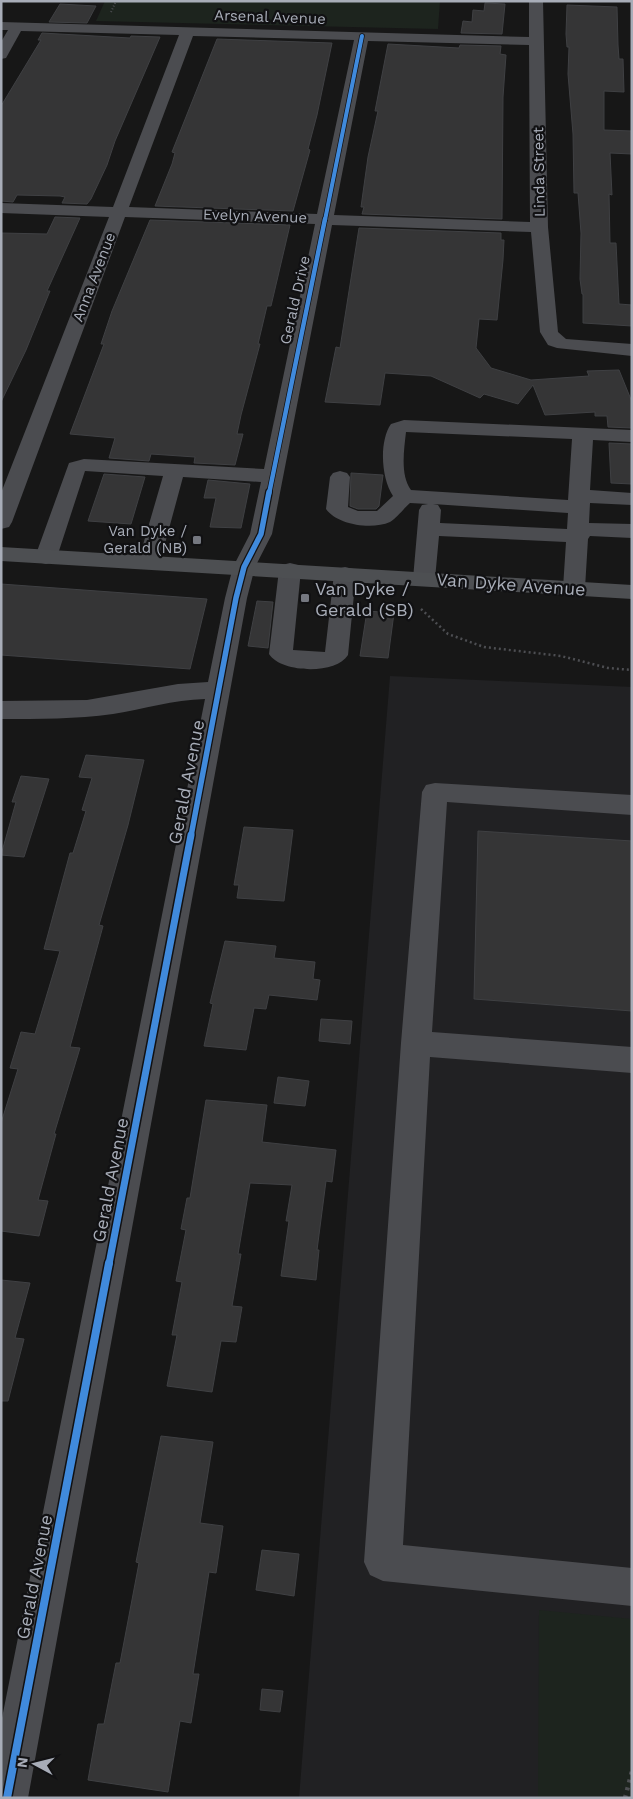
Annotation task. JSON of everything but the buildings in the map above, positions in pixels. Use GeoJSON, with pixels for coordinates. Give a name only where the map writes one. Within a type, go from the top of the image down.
{"type":"FeatureCollection","features":[{"type":"Feature","properties":{"kind":"main road","name":"Van Dyke Avenue"},"geometry":{"type":"LineString","coordinates":[[1,554],[632,592]]}},
{"type":"Feature","properties":{"kind":"street","name":"Linda Street"},"geometry":{"type":"LineString","coordinates":[[536,1],[539,227],[549,332],[555,341],[580,347],[632,350]]}},
{"type":"Feature","properties":{"kind":"street","name":"Arsenal Avenue"},"geometry":{"type":"LineString","coordinates":[[1,26],[537,41]]}},
{"type":"Feature","properties":{"kind":"street"},"geometry":{"type":"LineString","coordinates":[[1,55],[17,26]]}},
{"type":"Feature","properties":{"kind":"street","name":"Anna Avenue"},"geometry":{"type":"LineString","coordinates":[[3,511],[188,31]]}},
{"type":"Feature","properties":{"kind":"street","name":"Gerald Drive"},"geometry":{"type":"LineString","coordinates":[[244,568],[261,534],[362,36]]}},
{"type":"Feature","properties":{"kind":"street","name":"Evelyn Avenue"},"geometry":{"type":"LineString","coordinates":[[1,208],[539,227]]}},
{"type":"Feature","properties":{"kind":"street"},"geometry":{"type":"LineString","coordinates":[[632,436],[404,426],[398,428],[396,433],[395,474],[399,489],[405,496],[431,499],[580,502],[632,498]]}},
{"type":"Feature","properties":{"kind":"street"},"geometry":{"type":"LineString","coordinates":[[574,588],[579,532],[583,434]]}},
{"type":"Feature","properties":{"kind":"street"},"geometry":{"type":"LineString","coordinates":[[46,556],[76,467],[84,465],[272,476]]}},
{"type":"Feature","properties":{"kind":"street"},"geometry":{"type":"LineString","coordinates":[[149,562],[175,470]]}},
{"type":"Feature","properties":{"kind":"street"},"geometry":{"type":"LineString","coordinates":[[340,476],[337,509],[341,514],[383,517],[405,496]]}},
{"type":"Feature","properties":{"kind":"street"},"geometry":{"type":"LineString","coordinates":[[424,579],[431,499]]}},
{"type":"Feature","properties":{"kind":"street"},"geometry":{"type":"LineString","coordinates":[[428,529],[579,532],[632,531]]}},
{"type":"Feature","properties":{"kind":"street","name":"Gerald Avenue"},"geometry":{"type":"LineString","coordinates":[[7,1798],[236,598],[244,568]]}},
{"type":"Feature","properties":{"kind":"street"},"geometry":{"type":"LineString","coordinates":[[290,570],[281,654],[285,657],[324,660],[332,659],[336,655],[345,574]]}},
{"type":"Feature","properties":{"kind":"street"},"geometry":{"type":"LineString","coordinates":[[1,710],[74,710],[118,705],[193,689],[219,691]]}},
{"type":"Feature","properties":{"kind":"street"},"geometry":{"type":"LineString","coordinates":[[632,805],[435,792],[416,1043],[384,1562],[632,1587]]}},
{"type":"Feature","properties":{"kind":"street"},"geometry":{"type":"LineString","coordinates":[[416,1043],[632,1060]]}},
{"type":"Feature","properties":{"kind":"path"},"geometry":{"type":"LineString","coordinates":[[421,609],[448,634],[484,647],[561,656],[608,668],[632,670]]}},
{"type":"Feature","properties":{"kind":"path"},"geometry":{"type":"LineString","coordinates":[[625,1798],[626,1787],[632,1771]]}},
{"type":"Feature","properties":{"kind":"shaded area"},"geometry":{"type":"Polygon","coordinates":[[[105,1],[440,1],[438,29],[96,21],[105,1]]]}},
{"type":"Feature","properties":{"kind":"shaded area"},"geometry":{"type":"Polygon","coordinates":[[[390,676],[632,687],[632,1798],[299,1798],[390,676]]]}},
{"type":"Feature","properties":{"kind":"shaded area"},"geometry":{"type":"Polygon","coordinates":[[[539,1610],[632,1619],[632,1798],[538,1798],[539,1610]]]}},
{"type":"Feature","properties":{"kind":"cycle path"},"geometry":{"type":"LineString","coordinates":[[7,1798],[236,598],[244,567],[261,534],[362,36]]}},
{"type":"Feature","properties":{"kind":"place","name":"Van Dyke / Gerald (NB)"},"geometry":{"type":"Point","coordinates":[197,540]}},
{"type":"Feature","properties":{"kind":"place","name":"Van Dyke / Gerald (SB)"},"geometry":{"type":"Point","coordinates":[305,598]}}]}
